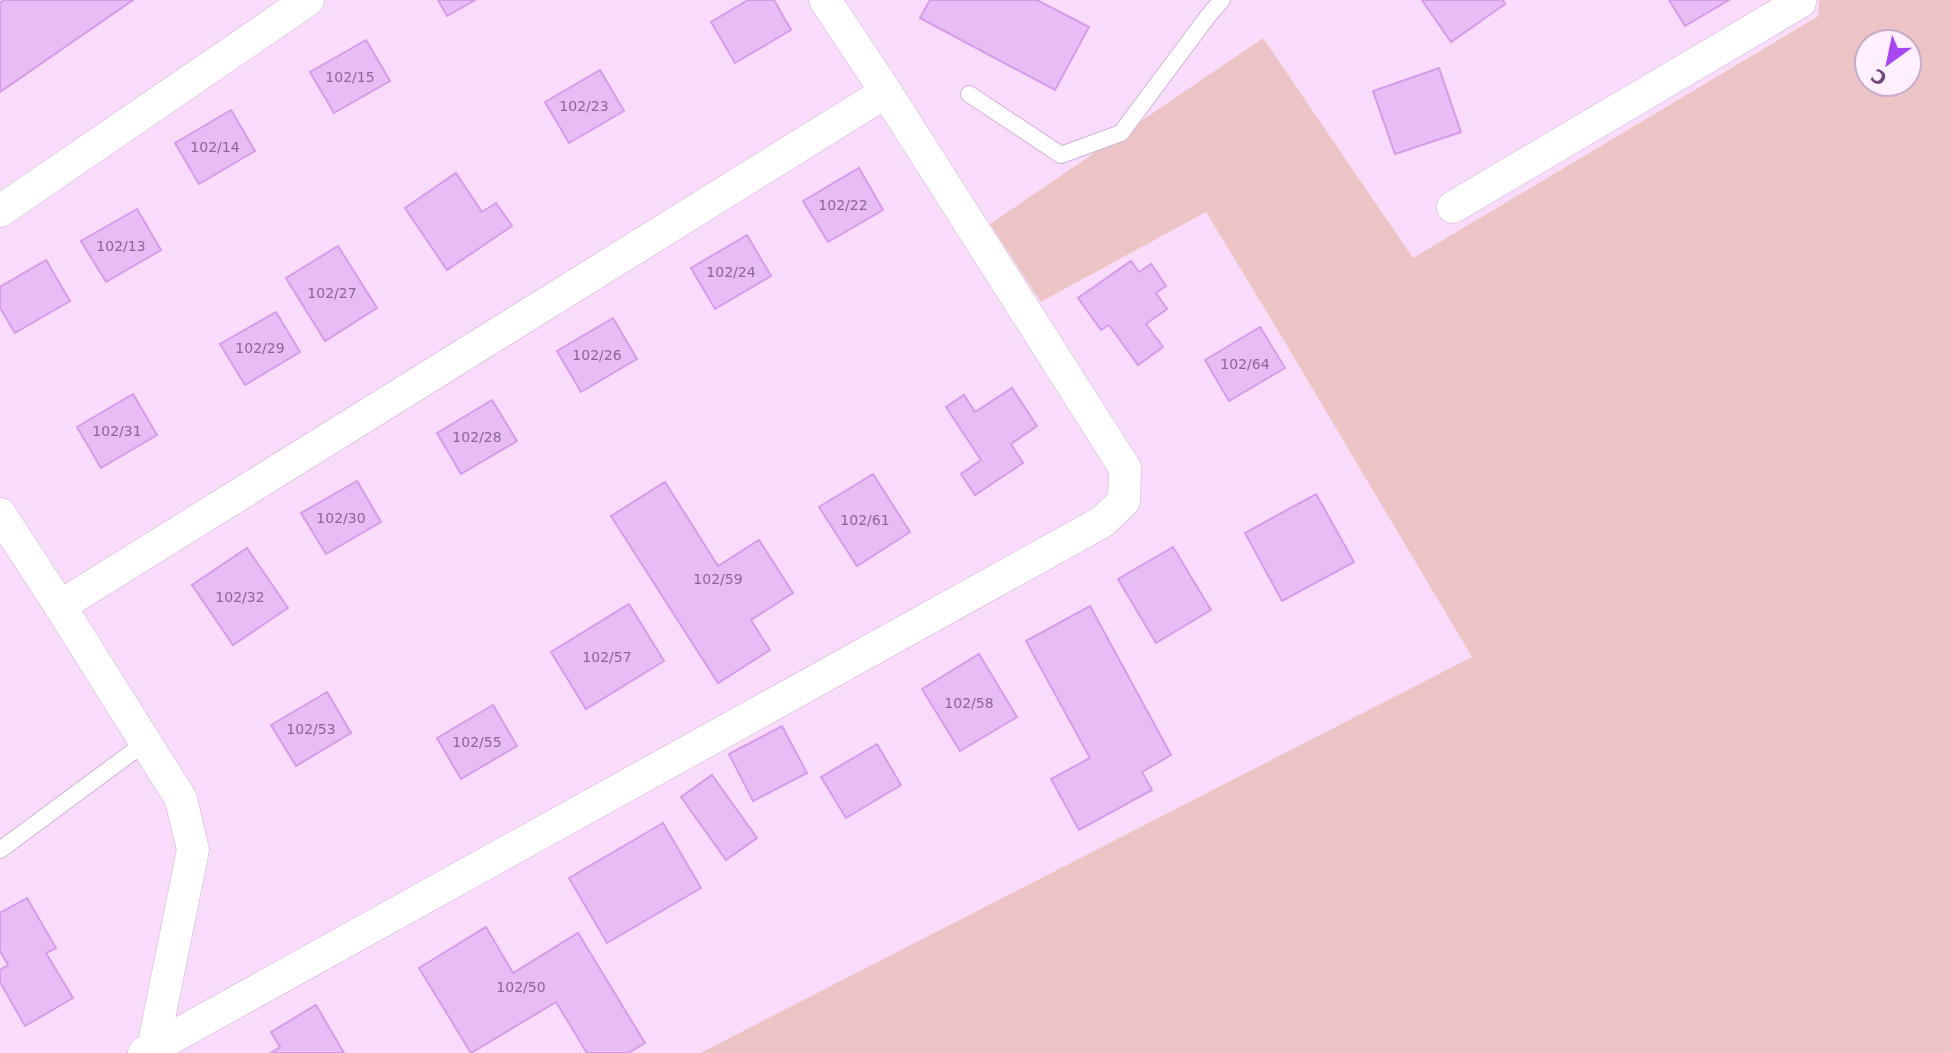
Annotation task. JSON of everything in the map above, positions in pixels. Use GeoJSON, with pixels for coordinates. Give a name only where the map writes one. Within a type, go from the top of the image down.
{"type":"FeatureCollection","features":[{"type":"Feature","properties":{"kind":"street"},"geometry":{"type":"LineString","coordinates":[[0,211],[308,0]]}},
{"type":"Feature","properties":{"kind":"street"},"geometry":{"type":"LineString","coordinates":[[149,1050],[1102,522],[1124,500],[1125,468],[825,0]]}},
{"type":"Feature","properties":{"kind":"street"},"geometry":{"type":"LineString","coordinates":[[1453,207],[1800,0]]}},
{"type":"Feature","properties":{"kind":"street"},"geometry":{"type":"LineString","coordinates":[[60,606],[886,92]]}},
{"type":"Feature","properties":{"kind":"street"},"geometry":{"type":"LineString","coordinates":[[0,514],[181,799],[193,850],[149,1050]]}},
{"type":"Feature","properties":{"kind":"lane"},"geometry":{"type":"LineString","coordinates":[[969,94],[1061,155],[1073,151],[1121,133],[1222,0]]}},
{"type":"Feature","properties":{"kind":"lane"},"geometry":{"type":"LineString","coordinates":[[0,850],[146,742]]}},
{"type":"Feature","properties":{"kind":"shaded area"},"geometry":{"type":"Polygon","coordinates":[[[0,0],[1819,0],[1818,15],[1413,258],[1263,38],[1042,302],[1206,212],[1473,657],[700,1053],[0,1053],[0,0]]]}},
{"type":"Feature","properties":{"kind":"shaded area"},"geometry":{"type":"Polygon","coordinates":[[[1819,0],[1951,0],[1951,1053],[700,1053],[1472,657],[1206,212],[1041,302],[990,224],[1263,38],[1413,258],[1818,16],[1819,0]]]}},
{"type":"Feature","properties":{"kind":"building"},"geometry":{"type":"Polygon","coordinates":[[[4,0],[133,0],[0,92],[0,3],[4,0]]]}},
{"type":"Feature","properties":{"kind":"building"},"geometry":{"type":"Polygon","coordinates":[[[438,0],[475,0],[447,16],[438,0]]]}},
{"type":"Feature","properties":{"kind":"building"},"geometry":{"type":"Polygon","coordinates":[[[748,0],[774,0],[791,30],[735,63],[711,22],[748,0]]]}},
{"type":"Feature","properties":{"kind":"building"},"geometry":{"type":"Polygon","coordinates":[[[930,0],[1037,0],[1089,27],[1055,90],[920,18],[930,0]]]}},
{"type":"Feature","properties":{"kind":"building"},"geometry":{"type":"Polygon","coordinates":[[[1422,0],[1503,0],[1505,4],[1451,42],[1422,0]]]}},
{"type":"Feature","properties":{"kind":"building"},"geometry":{"type":"Polygon","coordinates":[[[1669,0],[1729,0],[1685,26],[1669,0]]]}},
{"type":"Feature","properties":{"kind":"building"},"geometry":{"type":"Polygon","coordinates":[[[366,40],[390,81],[334,113],[310,72],[366,40]]]}},
{"type":"Feature","properties":{"kind":"building"},"geometry":{"type":"Polygon","coordinates":[[[1439,68],[1461,132],[1395,154],[1373,91],[1439,68]]]}},
{"type":"Feature","properties":{"kind":"building"},"geometry":{"type":"Polygon","coordinates":[[[600,70],[624,111],[569,143],[545,102],[600,70]]]}},
{"type":"Feature","properties":{"kind":"building"},"geometry":{"type":"Polygon","coordinates":[[[231,110],[255,151],[199,184],[175,143],[231,110]]]}},
{"type":"Feature","properties":{"kind":"building"},"geometry":{"type":"Polygon","coordinates":[[[859,168],[883,210],[828,242],[803,201],[859,168]]]}},
{"type":"Feature","properties":{"kind":"building"},"geometry":{"type":"Polygon","coordinates":[[[456,173],[482,212],[496,203],[512,226],[447,270],[405,208],[456,173]]]}},
{"type":"Feature","properties":{"kind":"building"},"geometry":{"type":"Polygon","coordinates":[[[137,209],[161,250],[106,282],[81,241],[137,209]]]}},
{"type":"Feature","properties":{"kind":"building"},"geometry":{"type":"Polygon","coordinates":[[[747,235],[771,276],[715,309],[691,268],[747,235]]]}},
{"type":"Feature","properties":{"kind":"building"},"geometry":{"type":"Polygon","coordinates":[[[338,246],[377,308],[325,341],[286,278],[338,246]]]}},
{"type":"Feature","properties":{"kind":"building"},"geometry":{"type":"Polygon","coordinates":[[[46,260],[70,301],[15,333],[0,308],[0,287],[46,260]]]}},
{"type":"Feature","properties":{"kind":"building"},"geometry":{"type":"Polygon","coordinates":[[[1131,261],[1139,272],[1151,264],[1166,286],[1156,293],[1167,309],[1146,324],[1163,347],[1138,365],[1109,325],[1101,330],[1078,298],[1131,261]]]}},
{"type":"Feature","properties":{"kind":"building"},"geometry":{"type":"Polygon","coordinates":[[[276,312],[300,352],[245,385],[220,344],[276,312]]]}},
{"type":"Feature","properties":{"kind":"building"},"geometry":{"type":"Polygon","coordinates":[[[613,318],[637,359],[581,392],[557,351],[613,318]]]}},
{"type":"Feature","properties":{"kind":"building"},"geometry":{"type":"Polygon","coordinates":[[[1260,327],[1285,368],[1229,401],[1205,360],[1260,327]]]}},
{"type":"Feature","properties":{"kind":"building"},"geometry":{"type":"Polygon","coordinates":[[[1012,388],[1037,426],[1011,444],[1023,463],[975,495],[961,474],[981,460],[946,407],[964,395],[975,412],[1012,388]]]}},
{"type":"Feature","properties":{"kind":"building"},"geometry":{"type":"Polygon","coordinates":[[[133,394],[157,435],[101,468],[77,427],[133,394]]]}},
{"type":"Feature","properties":{"kind":"building"},"geometry":{"type":"Polygon","coordinates":[[[492,400],[517,441],[461,474],[437,433],[492,400]]]}},
{"type":"Feature","properties":{"kind":"building"},"geometry":{"type":"Polygon","coordinates":[[[873,474],[910,532],[857,566],[819,507],[873,474]]]}},
{"type":"Feature","properties":{"kind":"building"},"geometry":{"type":"Polygon","coordinates":[[[357,481],[381,522],[326,554],[301,513],[357,481]]]}},
{"type":"Feature","properties":{"kind":"building"},"geometry":{"type":"Polygon","coordinates":[[[665,482],[718,566],[759,540],[793,593],[751,620],[770,650],[718,683],[611,516],[665,482]]]}},
{"type":"Feature","properties":{"kind":"building"},"geometry":{"type":"Polygon","coordinates":[[[1316,494],[1354,562],[1282,601],[1245,533],[1316,494]]]}},
{"type":"Feature","properties":{"kind":"building"},"geometry":{"type":"Polygon","coordinates":[[[1173,547],[1211,610],[1156,643],[1118,579],[1173,547]]]}},
{"type":"Feature","properties":{"kind":"building"},"geometry":{"type":"Polygon","coordinates":[[[247,548],[288,608],[233,645],[192,585],[247,548]]]}},
{"type":"Feature","properties":{"kind":"building"},"geometry":{"type":"Polygon","coordinates":[[[629,604],[664,661],[586,709],[551,652],[629,604]]]}},
{"type":"Feature","properties":{"kind":"building"},"geometry":{"type":"Polygon","coordinates":[[[1090,606],[1171,755],[1142,772],[1152,790],[1079,830],[1051,779],[1090,758],[1026,641],[1090,606]]]}},
{"type":"Feature","properties":{"kind":"building"},"geometry":{"type":"Polygon","coordinates":[[[979,654],[1017,717],[960,751],[922,689],[979,654]]]}},
{"type":"Feature","properties":{"kind":"building"},"geometry":{"type":"Polygon","coordinates":[[[327,692],[351,733],[296,766],[271,725],[327,692]]]}},
{"type":"Feature","properties":{"kind":"building"},"geometry":{"type":"Polygon","coordinates":[[[493,705],[517,746],[461,779],[437,738],[493,705]]]}},
{"type":"Feature","properties":{"kind":"building"},"geometry":{"type":"Polygon","coordinates":[[[782,726],[807,773],[753,801],[729,754],[782,726]]]}},
{"type":"Feature","properties":{"kind":"building"},"geometry":{"type":"Polygon","coordinates":[[[877,744],[901,785],[846,818],[821,777],[877,744]]]}},
{"type":"Feature","properties":{"kind":"building"},"geometry":{"type":"Polygon","coordinates":[[[712,775],[757,838],[726,860],[681,797],[712,775]]]}},
{"type":"Feature","properties":{"kind":"building"},"geometry":{"type":"Polygon","coordinates":[[[663,823],[701,888],[607,943],[569,878],[663,823]]]}},
{"type":"Feature","properties":{"kind":"building"},"geometry":{"type":"Polygon","coordinates":[[[27,898],[56,948],[46,953],[73,998],[25,1026],[0,982],[0,970],[8,965],[0,951],[0,913],[27,898]]]}},
{"type":"Feature","properties":{"kind":"building"},"geometry":{"type":"Polygon","coordinates":[[[486,927],[513,973],[578,933],[645,1043],[628,1053],[587,1053],[556,1002],[471,1053],[419,968],[486,927]]]}},
{"type":"Feature","properties":{"kind":"building"},"geometry":{"type":"Polygon","coordinates":[[[316,1005],[344,1053],[271,1053],[280,1047],[271,1032],[316,1005]]]}}]}
